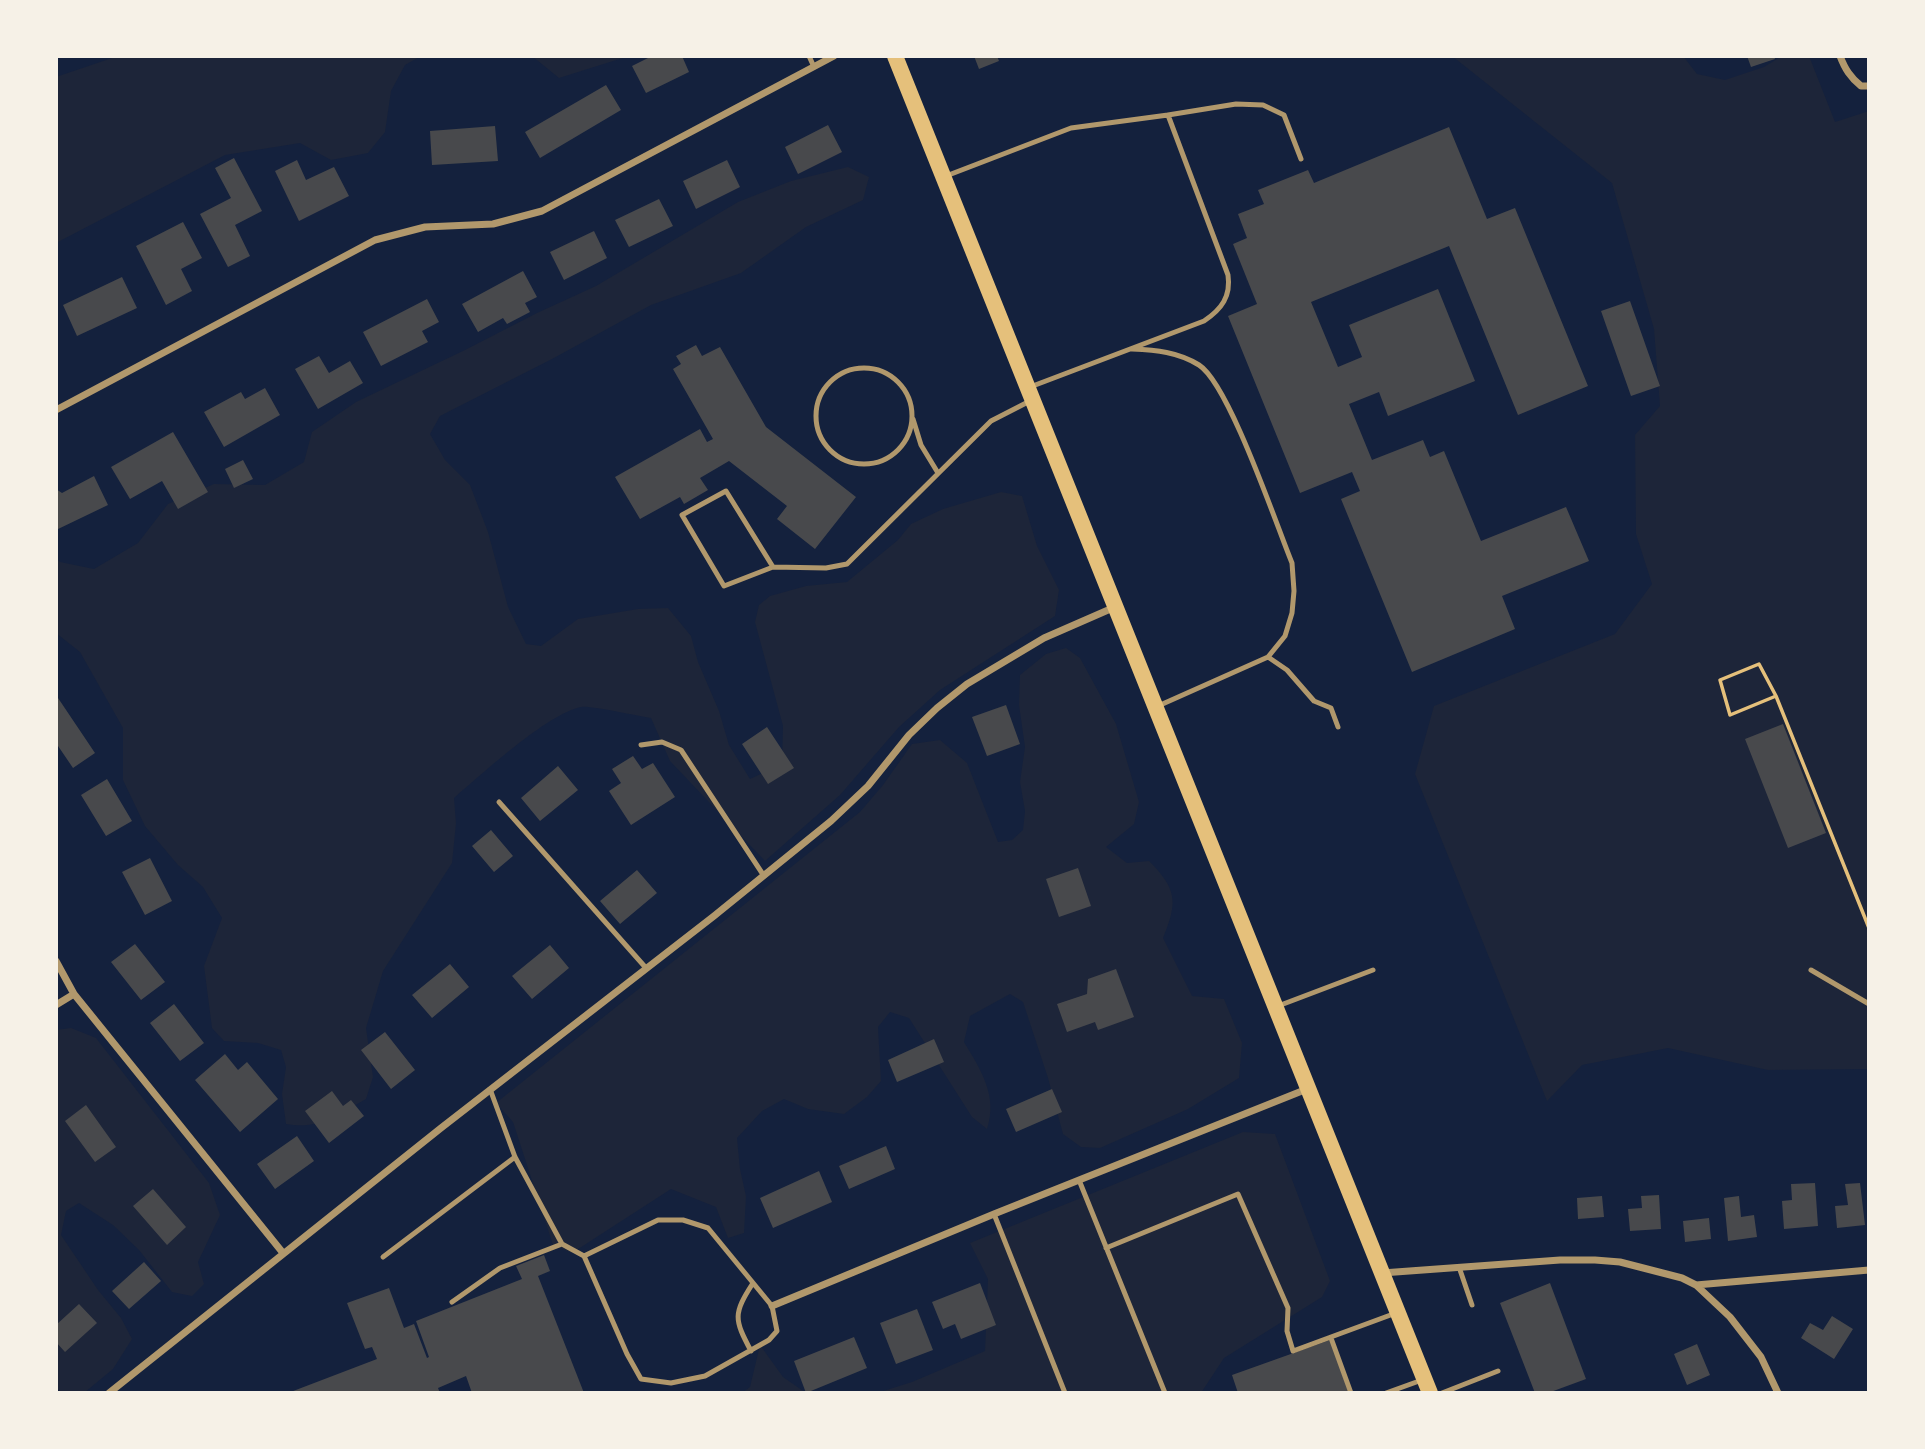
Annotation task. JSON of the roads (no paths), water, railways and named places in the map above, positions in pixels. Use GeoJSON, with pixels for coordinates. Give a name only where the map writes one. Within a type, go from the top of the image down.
{"type":"FeatureCollection","features":[{"type":"Feature","properties":{"kind":"main road"},"geometry":{"type":"LineString","coordinates":[[895,56],[1427,1386]]}},
{"type":"Feature","properties":{"kind":"street"},"geometry":{"type":"LineString","coordinates":[[56,410],[375,240],[425,228],[493,224],[542,211],[834,56]]}},
{"type":"Feature","properties":{"kind":"street"},"geometry":{"type":"LineString","coordinates":[[1840,56],[1845,69],[1865,86]]}},
{"type":"Feature","properties":{"kind":"street"},"geometry":{"type":"LineString","coordinates":[[109,1393],[831,821],[868,786],[909,735],[967,684],[1044,638],[1115,607]]}},
{"type":"Feature","properties":{"kind":"street"},"geometry":{"type":"LineString","coordinates":[[56,961],[74,994],[284,1253]]}},
{"type":"Feature","properties":{"kind":"street"},"geometry":{"type":"LineString","coordinates":[[56,1005],[74,994]]}},
{"type":"Feature","properties":{"kind":"street"},"geometry":{"type":"LineString","coordinates":[[772,1306],[1308,1089]]}},
{"type":"Feature","properties":{"kind":"street"},"geometry":{"type":"LineString","coordinates":[[1382,1273],[1560,1260],[1595,1260],[1620,1262],[1682,1278],[1696,1285],[1747,1336],[1761,1357],[1778,1393]]}},
{"type":"Feature","properties":{"kind":"street"},"geometry":{"type":"LineString","coordinates":[[1696,1285],[1869,1270]]}},
{"type":"Feature","properties":{"kind":"lane"},"geometry":{"type":"LineString","coordinates":[[809,56],[814,67]]}},
{"type":"Feature","properties":{"kind":"lane"},"geometry":{"type":"LineString","coordinates":[[943,177],[1071,128],[1236,104],[1263,106],[1284,115],[1301,159]]}},
{"type":"Feature","properties":{"kind":"lane"},"geometry":{"type":"LineString","coordinates":[[774,567],[726,491],[682,515],[724,586],[774,567],[826,568],[847,564],[991,421],[1030,394],[1129,349],[1204,321],[1224,303],[1230,288],[1228,275],[1168,115]]}},
{"type":"Feature","properties":{"kind":"lane"},"geometry":{"type":"LineString","coordinates":[[1129,349],[1165,351],[1201,366],[1228,403],[1292,563],[1292,613],[1285,636],[1268,657],[1155,707]]}},
{"type":"Feature","properties":{"kind":"lane"},"geometry":{"type":"LineString","coordinates":[[912,416],[910,432],[902,446],[883,460],[860,464],[831,452],[816,425],[816,409],[825,388],[843,372],[875,368],[890,375],[902,386],[910,400],[921,445],[939,474]]}},
{"type":"Feature","properties":{"kind":"lane"},"geometry":{"type":"LineString","coordinates":[[1268,657],[1287,670],[1314,701],[1331,708],[1338,727]]}},
{"type":"Feature","properties":{"kind":"lane"},"geometry":{"type":"LineString","coordinates":[[641,745],[662,742],[681,750],[764,876]]}},
{"type":"Feature","properties":{"kind":"lane"},"geometry":{"type":"LineString","coordinates":[[499,802],[646,968]]}},
{"type":"Feature","properties":{"kind":"lane"},"geometry":{"type":"LineString","coordinates":[[1276,1007],[1373,970]]}},
{"type":"Feature","properties":{"kind":"lane"},"geometry":{"type":"LineString","coordinates":[[1811,970],[1869,1004]]}},
{"type":"Feature","properties":{"kind":"lane"},"geometry":{"type":"LineString","coordinates":[[490,1089],[515,1157],[562,1244],[584,1256],[627,1354],[642,1379],[671,1384],[705,1376],[769,1340],[776,1331],[772,1306],[708,1228],[683,1220],[658,1220],[584,1256]]}},
{"type":"Feature","properties":{"kind":"lane"},"geometry":{"type":"LineString","coordinates":[[383,1257],[515,1157]]}},
{"type":"Feature","properties":{"kind":"lane"},"geometry":{"type":"LineString","coordinates":[[1079,1180],[1165,1393]]}},
{"type":"Feature","properties":{"kind":"lane"},"geometry":{"type":"LineString","coordinates":[[1106,1248],[1238,1194],[1288,1308],[1287,1331],[1293,1351],[1398,1313]]}},
{"type":"Feature","properties":{"kind":"lane"},"geometry":{"type":"LineString","coordinates":[[994,1214],[1065,1393]]}},
{"type":"Feature","properties":{"kind":"lane"},"geometry":{"type":"LineString","coordinates":[[452,1302],[500,1268],[562,1244]]}},
{"type":"Feature","properties":{"kind":"lane"},"geometry":{"type":"LineString","coordinates":[[1459,1267],[1472,1305]]}},
{"type":"Feature","properties":{"kind":"lane"},"geometry":{"type":"LineString","coordinates":[[751,1351],[741,1332],[737,1316],[740,1303],[753,1283]]}},
{"type":"Feature","properties":{"kind":"lane"},"geometry":{"type":"LineString","coordinates":[[1331,1338],[1351,1393]]}},
{"type":"Feature","properties":{"kind":"lane"},"geometry":{"type":"LineString","coordinates":[[1442,1393],[1498,1371]]}},
{"type":"Feature","properties":{"kind":"lane"},"geometry":{"type":"LineString","coordinates":[[1386,1393],[1427,1386]]}}]}
